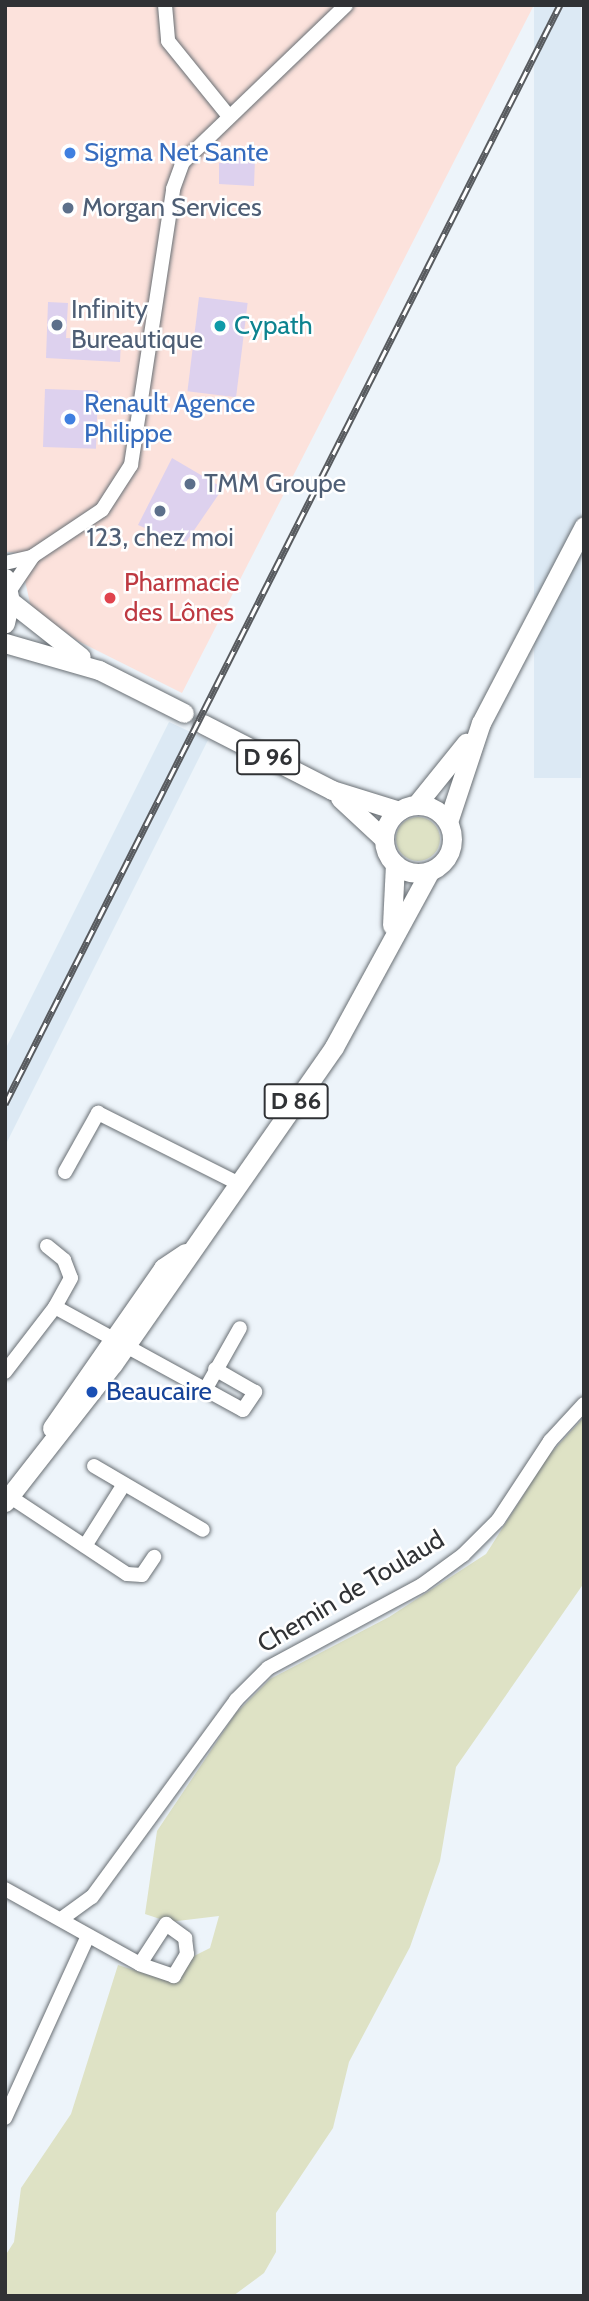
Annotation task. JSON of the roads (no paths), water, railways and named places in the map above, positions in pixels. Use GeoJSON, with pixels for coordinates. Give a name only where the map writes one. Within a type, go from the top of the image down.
{"type":"FeatureCollection","features":[{"type":"Feature","properties":{"kind":"main road"},"geometry":{"type":"LineString","coordinates":[[481,723],[407,808],[384,839],[395,864],[430,871],[449,855],[448,822],[481,723],[584,526]]}},
{"type":"Feature","properties":{"kind":"main road"},"geometry":{"type":"LineString","coordinates":[[5,623],[8,590]]}},
{"type":"Feature","properties":{"kind":"main road"},"geometry":{"type":"LineString","coordinates":[[8,590],[99,670]]}},
{"type":"Feature","properties":{"kind":"main road"},"geometry":{"type":"LineString","coordinates":[[5,643],[99,670],[184,713]]}},
{"type":"Feature","properties":{"kind":"main road","name":"D 96"},"geometry":{"type":"LineString","coordinates":[[203,723],[332,790],[407,808]]}},
{"type":"Feature","properties":{"kind":"main road","name":"D 96"},"geometry":{"type":"LineString","coordinates":[[332,790],[384,839]]}},
{"type":"Feature","properties":{"kind":"main road"},"geometry":{"type":"LineString","coordinates":[[407,808],[434,809],[448,822]]}},
{"type":"Feature","properties":{"kind":"main road","name":"D 86"},"geometry":{"type":"LineString","coordinates":[[390,940],[395,864]]}},
{"type":"Feature","properties":{"kind":"main road","name":"D 86"},"geometry":{"type":"LineString","coordinates":[[7,1499],[119,1343],[163,1268],[185,1253],[334,1047],[430,871]]}},
{"type":"Feature","properties":{"kind":"street"},"geometry":{"type":"LineString","coordinates":[[165,5],[168,41],[228,115]]}},
{"type":"Feature","properties":{"kind":"street"},"geometry":{"type":"LineString","coordinates":[[5,563],[33,556],[102,510],[125,480],[137,437],[176,175],[228,115],[346,5]]}},
{"type":"Feature","properties":{"kind":"street"},"geometry":{"type":"LineString","coordinates":[[8,590],[33,556]]}},
{"type":"Feature","properties":{"kind":"street"},"geometry":{"type":"LineString","coordinates":[[65,1172],[98,1113],[237,1183]]}},
{"type":"Feature","properties":{"kind":"street"},"geometry":{"type":"LineString","coordinates":[[6,1369],[55,1307],[71,1278],[64,1260],[47,1246]]}},
{"type":"Feature","properties":{"kind":"street"},"geometry":{"type":"LineString","coordinates":[[55,1307],[243,1410],[255,1392],[215,1369]]}},
{"type":"Feature","properties":{"kind":"street"},"geometry":{"type":"LineString","coordinates":[[205,1390],[240,1328]]}},
{"type":"Feature","properties":{"kind":"street","name":"Chemin de Toulaud"},"geometry":{"type":"LineString","coordinates":[[65,1917],[92,1897],[236,1700],[268,1668],[422,1585],[463,1555],[498,1520],[550,1441],[584,1404]]}},
{"type":"Feature","properties":{"kind":"street"},"geometry":{"type":"LineString","coordinates":[[94,1466],[204,1530]]}},
{"type":"Feature","properties":{"kind":"street"},"geometry":{"type":"LineString","coordinates":[[85,1546],[124,1483]]}},
{"type":"Feature","properties":{"kind":"street"},"geometry":{"type":"LineString","coordinates":[[7,1499],[127,1574],[142,1574],[154,1557]]}},
{"type":"Feature","properties":{"kind":"street"},"geometry":{"type":"LineString","coordinates":[[5,1889],[65,1917],[88,1936],[139,1964]]}},
{"type":"Feature","properties":{"kind":"street"},"geometry":{"type":"LineString","coordinates":[[5,2118],[88,1936]]}},
{"type":"Feature","properties":{"kind":"railway"},"geometry":{"type":"LineString","coordinates":[[5,1104],[560,5]]}},
{"type":"Feature","properties":{"kind":"place","name":"Sigma Net Sante"},"geometry":{"type":"Point","coordinates":[70,153]}},
{"type":"Feature","properties":{"kind":"place","name":"Morgan Services"},"geometry":{"type":"Point","coordinates":[68,208]}},
{"type":"Feature","properties":{"kind":"place","name":"Infinity Bureautique"},"geometry":{"type":"Point","coordinates":[57,325]}},
{"type":"Feature","properties":{"kind":"place","name":"Cypath"},"geometry":{"type":"Point","coordinates":[220,326]}},
{"type":"Feature","properties":{"kind":"place","name":"Renault Agence Philippe"},"geometry":{"type":"Point","coordinates":[70,419]}},
{"type":"Feature","properties":{"kind":"place","name":"TMM Groupe"},"geometry":{"type":"Point","coordinates":[190,484]}},
{"type":"Feature","properties":{"kind":"place","name":"123, chez moi"},"geometry":{"type":"Point","coordinates":[160,511]}},
{"type":"Feature","properties":{"kind":"place","name":"Pharmacie des Lônes"},"geometry":{"type":"Point","coordinates":[110,598]}},
{"type":"Feature","properties":{"kind":"place","name":"Beaucaire"},"geometry":{"type":"Point","coordinates":[92,1392]}}]}
